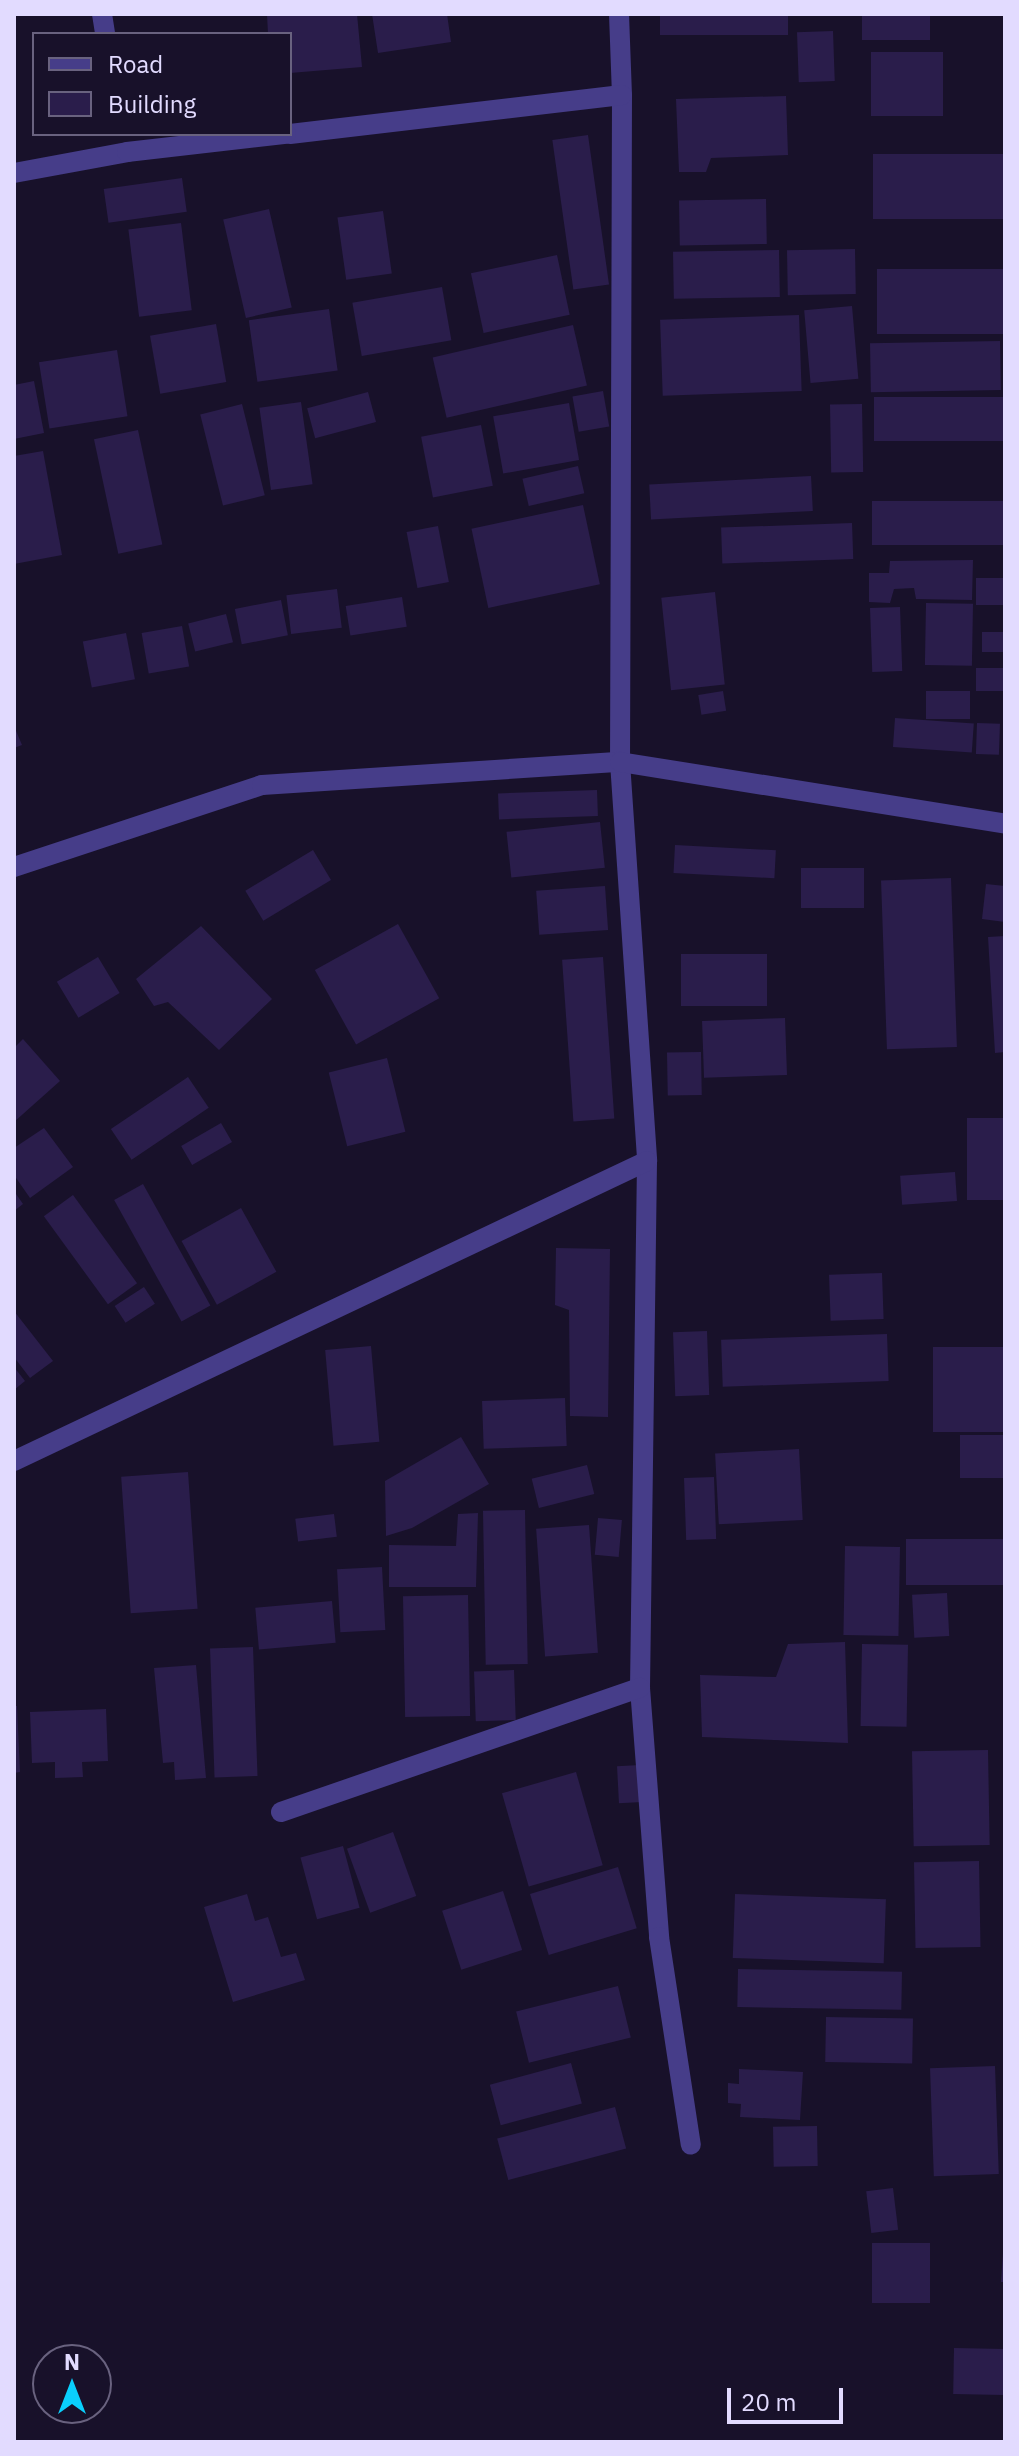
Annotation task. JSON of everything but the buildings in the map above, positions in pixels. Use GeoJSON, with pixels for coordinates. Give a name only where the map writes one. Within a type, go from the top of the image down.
{"type":"FeatureCollection","features":[{"type":"Feature","properties":{"kind":"street"},"geometry":{"type":"LineString","coordinates":[[619,14],[622,95],[620,762],[647,1161],[640,1688],[659,1937],[691,2145]]}},
{"type":"Feature","properties":{"kind":"street"},"geometry":{"type":"LineString","coordinates":[[292,134],[622,95]]}},
{"type":"Feature","properties":{"kind":"street"},"geometry":{"type":"LineString","coordinates":[[14,173],[125,143],[252,136]]}},
{"type":"Feature","properties":{"kind":"street"},"geometry":{"type":"LineString","coordinates":[[14,867],[262,785],[620,762],[1005,824]]}},
{"type":"Feature","properties":{"kind":"street"},"geometry":{"type":"LineString","coordinates":[[14,1461],[647,1161]]}},
{"type":"Feature","properties":{"kind":"street"},"geometry":{"type":"LineString","coordinates":[[281,1812],[640,1688]]}}]}
